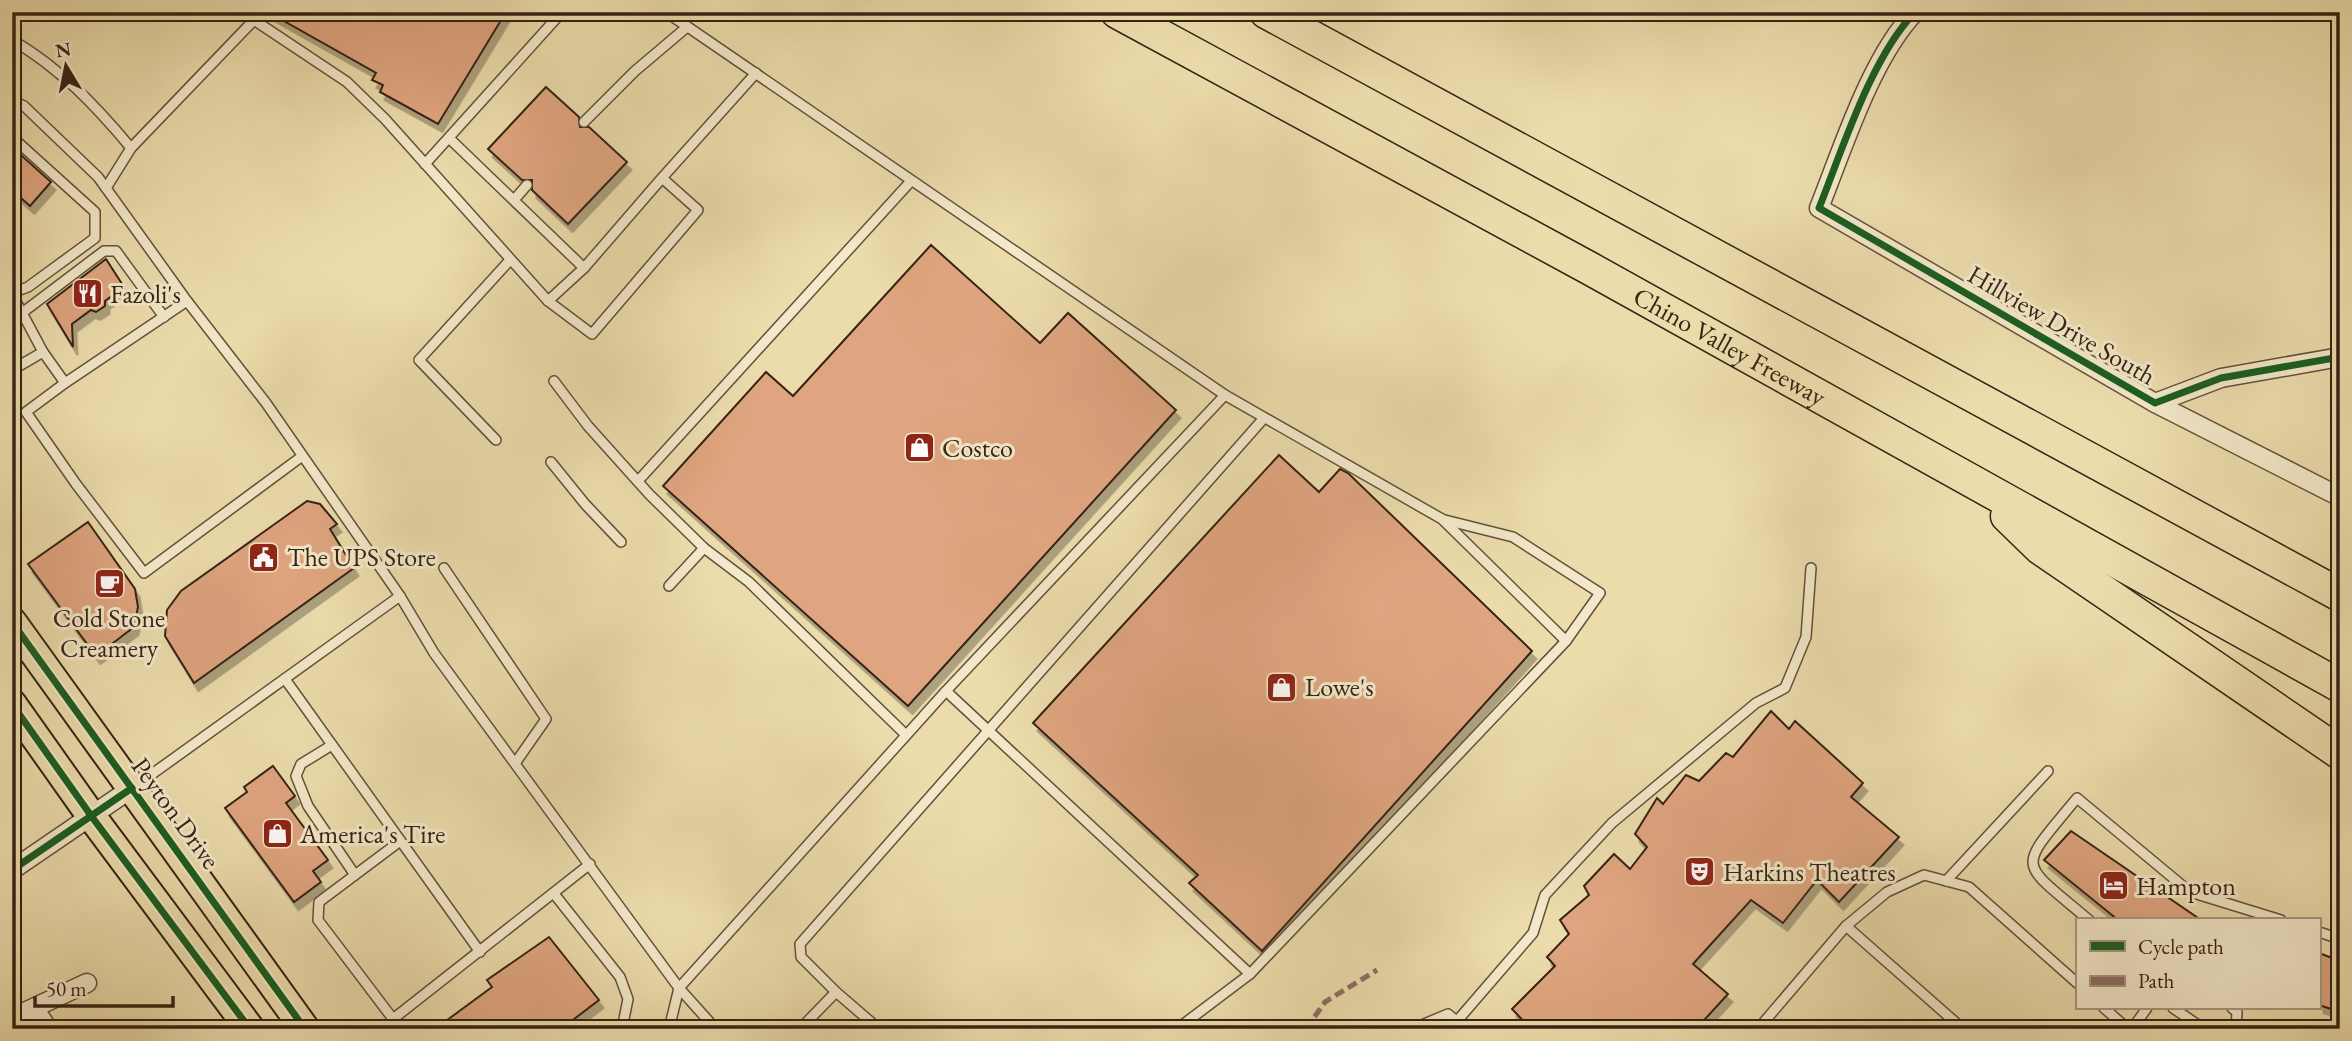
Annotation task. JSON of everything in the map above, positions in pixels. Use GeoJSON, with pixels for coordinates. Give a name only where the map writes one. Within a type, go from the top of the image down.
{"type":"FeatureCollection","features":[{"type":"Feature","properties":{"kind":"highway","name":"Chino Valley Freeway"},"geometry":{"type":"LineString","coordinates":[[1117,12],[1589,268],[1979,488],[2340,686]]}},
{"type":"Feature","properties":{"kind":"highway"},"geometry":{"type":"LineString","coordinates":[[1266,12],[2340,595]]}},
{"type":"Feature","properties":{"kind":"highway"},"geometry":{"type":"LineString","coordinates":[[1294,12],[1329,47]]}},
{"type":"Feature","properties":{"kind":"highway"},"geometry":{"type":"LineString","coordinates":[[1979,488],[2040,548],[2340,753]]}},
{"type":"Feature","properties":{"kind":"main road","name":"Peyton Drive"},"geometry":{"type":"LineString","coordinates":[[12,622],[305,1029]]}},
{"type":"Feature","properties":{"kind":"main road"},"geometry":{"type":"LineString","coordinates":[[12,704],[92,817],[250,1029]]}},
{"type":"Feature","properties":{"kind":"street","name":"Hillview Drive South"},"geometry":{"type":"LineString","coordinates":[[1915,12],[1897,31],[1857,115],[1819,208],[2155,403],[2221,378],[2340,357]]}},
{"type":"Feature","properties":{"kind":"street"},"geometry":{"type":"LineString","coordinates":[[2155,403],[2340,497]]}},
{"type":"Feature","properties":{"kind":"street"},"geometry":{"type":"LineString","coordinates":[[12,870],[132,788]]}},
{"type":"Feature","properties":{"kind":"street"},"geometry":{"type":"LineString","coordinates":[[12,1018],[87,983]]}},
{"type":"Feature","properties":{"kind":"street"},"geometry":{"type":"LineString","coordinates":[[34,1008],[48,1029]]}},
{"type":"Feature","properties":{"kind":"lane"},"geometry":{"type":"LineString","coordinates":[[243,12],[347,82],[548,301],[592,334],[698,210],[662,178]]}},
{"type":"Feature","properties":{"kind":"lane"},"geometry":{"type":"LineString","coordinates":[[425,164],[562,12]]}},
{"type":"Feature","properties":{"kind":"lane"},"geometry":{"type":"LineString","coordinates":[[666,12],[1224,395],[1442,519],[1566,641]]}},
{"type":"Feature","properties":{"kind":"lane"},"geometry":{"type":"LineString","coordinates":[[106,188],[131,148],[254,20]]}},
{"type":"Feature","properties":{"kind":"lane"},"geometry":{"type":"LineString","coordinates":[[584,122],[635,71],[687,27]]}},
{"type":"Feature","properties":{"kind":"lane"},"geometry":{"type":"LineString","coordinates":[[12,40],[37,55],[100,110],[131,148]]}},
{"type":"Feature","properties":{"kind":"lane"},"geometry":{"type":"LineString","coordinates":[[548,301],[584,268],[756,73]]}},
{"type":"Feature","properties":{"kind":"lane"},"geometry":{"type":"LineString","coordinates":[[12,100],[24,106],[106,188],[187,301],[266,403],[400,596],[433,653],[516,762],[679,988],[714,1027],[725,1029]]}},
{"type":"Feature","properties":{"kind":"lane"},"geometry":{"type":"LineString","coordinates":[[12,137],[29,149],[95,212],[95,237],[28,287],[12,294],[43,352],[65,383]]}},
{"type":"Feature","properties":{"kind":"lane"},"geometry":{"type":"LineString","coordinates":[[449,138],[584,268]]}},
{"type":"Feature","properties":{"kind":"lane"},"geometry":{"type":"LineString","coordinates":[[638,481],[911,181]]}},
{"type":"Feature","properties":{"kind":"lane"},"geometry":{"type":"LineString","coordinates":[[514,200],[527,185]]}},
{"type":"Feature","properties":{"kind":"lane"},"geometry":{"type":"LineString","coordinates":[[22,313],[104,251],[116,251],[164,317]]}},
{"type":"Feature","properties":{"kind":"lane"},"geometry":{"type":"LineString","coordinates":[[496,440],[419,360],[510,260]]}},
{"type":"Feature","properties":{"kind":"lane"},"geometry":{"type":"LineString","coordinates":[[187,301],[26,412],[144,573],[301,457]]}},
{"type":"Feature","properties":{"kind":"lane"},"geometry":{"type":"LineString","coordinates":[[12,370],[43,352]]}},
{"type":"Feature","properties":{"kind":"lane"},"geometry":{"type":"LineString","coordinates":[[554,381],[587,426],[704,548],[749,582],[906,734]]}},
{"type":"Feature","properties":{"kind":"lane"},"geometry":{"type":"LineString","coordinates":[[670,1029],[679,988],[906,734],[1224,395]]}},
{"type":"Feature","properties":{"kind":"lane"},"geometry":{"type":"LineString","coordinates":[[879,1029],[801,957],[800,944],[990,732],[1264,418]]}},
{"type":"Feature","properties":{"kind":"lane"},"geometry":{"type":"LineString","coordinates":[[551,462],[621,542]]}},
{"type":"Feature","properties":{"kind":"lane"},"geometry":{"type":"LineString","coordinates":[[1177,1029],[1250,974],[1566,641],[1600,593],[1513,537],[1442,519]]}},
{"type":"Feature","properties":{"kind":"lane"},"geometry":{"type":"LineString","coordinates":[[669,586],[704,548]]}},
{"type":"Feature","properties":{"kind":"lane"},"geometry":{"type":"LineString","coordinates":[[444,568],[546,719],[516,762]]}},
{"type":"Feature","properties":{"kind":"lane"},"geometry":{"type":"LineString","coordinates":[[1457,1021],[1533,933],[1545,895],[1612,823],[1756,703],[1785,688],[1806,637],[1811,568]]}},
{"type":"Feature","properties":{"kind":"lane"},"geometry":{"type":"LineString","coordinates":[[132,788],[400,596]]}},
{"type":"Feature","properties":{"kind":"lane"},"geometry":{"type":"LineString","coordinates":[[285,679],[480,952]]}},
{"type":"Feature","properties":{"kind":"lane"},"geometry":{"type":"LineString","coordinates":[[946,691],[1250,974]]}},
{"type":"Feature","properties":{"kind":"lane"},"geometry":{"type":"LineString","coordinates":[[332,745],[301,764],[296,776],[308,806],[355,875]]}},
{"type":"Feature","properties":{"kind":"lane"},"geometry":{"type":"LineString","coordinates":[[1946,881],[2048,771]]}},
{"type":"Feature","properties":{"kind":"lane"},"geometry":{"type":"LineString","coordinates":[[2088,918],[2034,873],[2030,862],[2034,850],[2077,798],[2190,892],[2274,918]]}},
{"type":"Feature","properties":{"kind":"lane"},"geometry":{"type":"LineString","coordinates":[[399,842],[319,902],[318,920],[394,1024],[590,864]]}},
{"type":"Feature","properties":{"kind":"lane"},"geometry":{"type":"LineString","coordinates":[[1758,1029],[1846,926],[1887,892],[1924,875],[1969,887],[2076,982]]}},
{"type":"Feature","properties":{"kind":"lane"},"geometry":{"type":"LineString","coordinates":[[555,895],[620,977],[628,999],[622,1029]]}},
{"type":"Feature","properties":{"kind":"lane"},"geometry":{"type":"LineString","coordinates":[[1846,926],[1963,1029]]}},
{"type":"Feature","properties":{"kind":"lane"},"geometry":{"type":"LineString","coordinates":[[2320,932],[2340,939]]}},
{"type":"Feature","properties":{"kind":"lane"},"geometry":{"type":"LineString","coordinates":[[791,1029],[802,1027],[836,992]]}},
{"type":"Feature","properties":{"kind":"lane"},"geometry":{"type":"LineString","coordinates":[[2107,1010],[2130,1029],[2145,1010]]}},
{"type":"Feature","properties":{"kind":"lane"},"geometry":{"type":"LineString","coordinates":[[2176,1010],[2204,1029]]}},
{"type":"Feature","properties":{"kind":"lane"},"geometry":{"type":"LineString","coordinates":[[2234,1010],[2236,1029]]}},
{"type":"Feature","properties":{"kind":"lane"},"geometry":{"type":"LineString","coordinates":[[1412,1029],[1448,1014],[1466,1029]]}},
{"type":"Feature","properties":{"kind":"lane"},"geometry":{"type":"LineString","coordinates":[[2335,1029],[2340,1023]]}},
{"type":"Feature","properties":{"kind":"building"},"geometry":{"type":"Polygon","coordinates":[[[268,12],[506,12],[438,124],[380,92],[383,85],[372,80],[376,73],[268,12]]]}},
{"type":"Feature","properties":{"kind":"building"},"geometry":{"type":"Polygon","coordinates":[[[546,87],[579,117],[580,127],[589,127],[627,162],[568,224],[532,190],[532,180],[522,180],[488,149],[546,87]]]}},
{"type":"Feature","properties":{"kind":"building"},"geometry":{"type":"Polygon","coordinates":[[[12,147],[51,182],[30,206],[12,190],[12,147]]]}},
{"type":"Feature","properties":{"kind":"building","name":"Costco"},"geometry":{"type":"Polygon","coordinates":[[[931,245],[1040,343],[1068,313],[1176,410],[908,706],[663,486],[766,372],[793,396],[931,245]]]}},
{"type":"Feature","properties":{"kind":"building","name":"Fazoli's"},"geometry":{"type":"Polygon","coordinates":[[[106,259],[124,287],[105,301],[105,306],[96,312],[91,310],[72,324],[73,347],[47,304],[106,259]]]}},
{"type":"Feature","properties":{"kind":"building","name":"Lowe's"},"geometry":{"type":"Polygon","coordinates":[[[1279,455],[1319,492],[1340,469],[1348,473],[1532,651],[1262,951],[1189,883],[1198,875],[1033,723],[1279,455]]]}},
{"type":"Feature","properties":{"kind":"building"},"geometry":{"type":"Polygon","coordinates":[[[307,501],[320,504],[337,524],[330,529],[354,568],[194,683],[165,636],[167,610],[181,591],[307,501]]]}},
{"type":"Feature","properties":{"kind":"building"},"geometry":{"type":"Polygon","coordinates":[[[88,522],[135,589],[138,607],[134,627],[96,656],[28,564],[88,522]]]}},
{"type":"Feature","properties":{"kind":"building","name":"Harkins Theatres"},"geometry":{"type":"Polygon","coordinates":[[[1771,711],[1789,729],[1795,721],[1863,783],[1851,797],[1899,837],[1839,902],[1817,880],[1783,923],[1751,900],[1693,964],[1728,994],[1696,1029],[1531,1029],[1512,1009],[1555,966],[1547,957],[1569,934],[1560,920],[1589,895],[1584,886],[1614,854],[1630,869],[1647,847],[1635,834],[1657,798],[1663,804],[1686,775],[1699,781],[1726,753],[1733,757],[1771,711]]]}},
{"type":"Feature","properties":{"kind":"building","name":"America's Tire"},"geometry":{"type":"Polygon","coordinates":[[[273,766],[295,796],[286,803],[328,860],[313,871],[321,882],[294,902],[225,808],[247,792],[244,787],[273,766]]]}},
{"type":"Feature","properties":{"kind":"building","name":"Hampton"},"geometry":{"type":"Polygon","coordinates":[[[2071,831],[2198,918],[2116,918],[2044,860],[2071,831]]]}},
{"type":"Feature","properties":{"kind":"building"},"geometry":{"type":"Polygon","coordinates":[[[549,937],[599,1000],[561,1029],[435,1029],[492,987],[487,980],[549,937]]]}},
{"type":"Feature","properties":{"kind":"building"},"geometry":{"type":"Polygon","coordinates":[[[2320,953],[2340,961],[2340,1012],[2320,1005],[2320,953]]]}},
{"type":"Feature","properties":{"kind":"marked path"},"geometry":{"type":"LineString","coordinates":[[1306,1029],[1325,1002],[1377,970]]}},
{"type":"Feature","properties":{"kind":"cycle path"},"geometry":{"type":"LineString","coordinates":[[1915,12],[1899,31],[1872,78],[1819,208],[2155,403],[2221,378],[2340,357]]}},
{"type":"Feature","properties":{"kind":"cycle path"},"geometry":{"type":"LineString","coordinates":[[12,622],[305,1029]]}},
{"type":"Feature","properties":{"kind":"cycle path"},"geometry":{"type":"LineString","coordinates":[[12,704],[92,817],[250,1029]]}},
{"type":"Feature","properties":{"kind":"cycle path"},"geometry":{"type":"LineString","coordinates":[[12,870],[132,788]]}},
{"type":"Feature","properties":{"kind":"place","name":"Fazoli's"},"geometry":{"type":"Point","coordinates":[87,294]}},
{"type":"Feature","properties":{"kind":"place","name":"Costco"},"geometry":{"type":"Point","coordinates":[919,448]}},
{"type":"Feature","properties":{"kind":"place","name":"The UPS Store"},"geometry":{"type":"Point","coordinates":[264,557]}},
{"type":"Feature","properties":{"kind":"place","name":"Cold Stone Creamery"},"geometry":{"type":"Point","coordinates":[109,583]}},
{"type":"Feature","properties":{"kind":"place","name":"Lowe's"},"geometry":{"type":"Point","coordinates":[1282,687]}},
{"type":"Feature","properties":{"kind":"place","name":"America's Tire"},"geometry":{"type":"Point","coordinates":[277,834]}},
{"type":"Feature","properties":{"kind":"place","name":"Harkins Theatres"},"geometry":{"type":"Point","coordinates":[1700,872]}},
{"type":"Feature","properties":{"kind":"place","name":"Hampton"},"geometry":{"type":"Point","coordinates":[2113,886]}}]}
